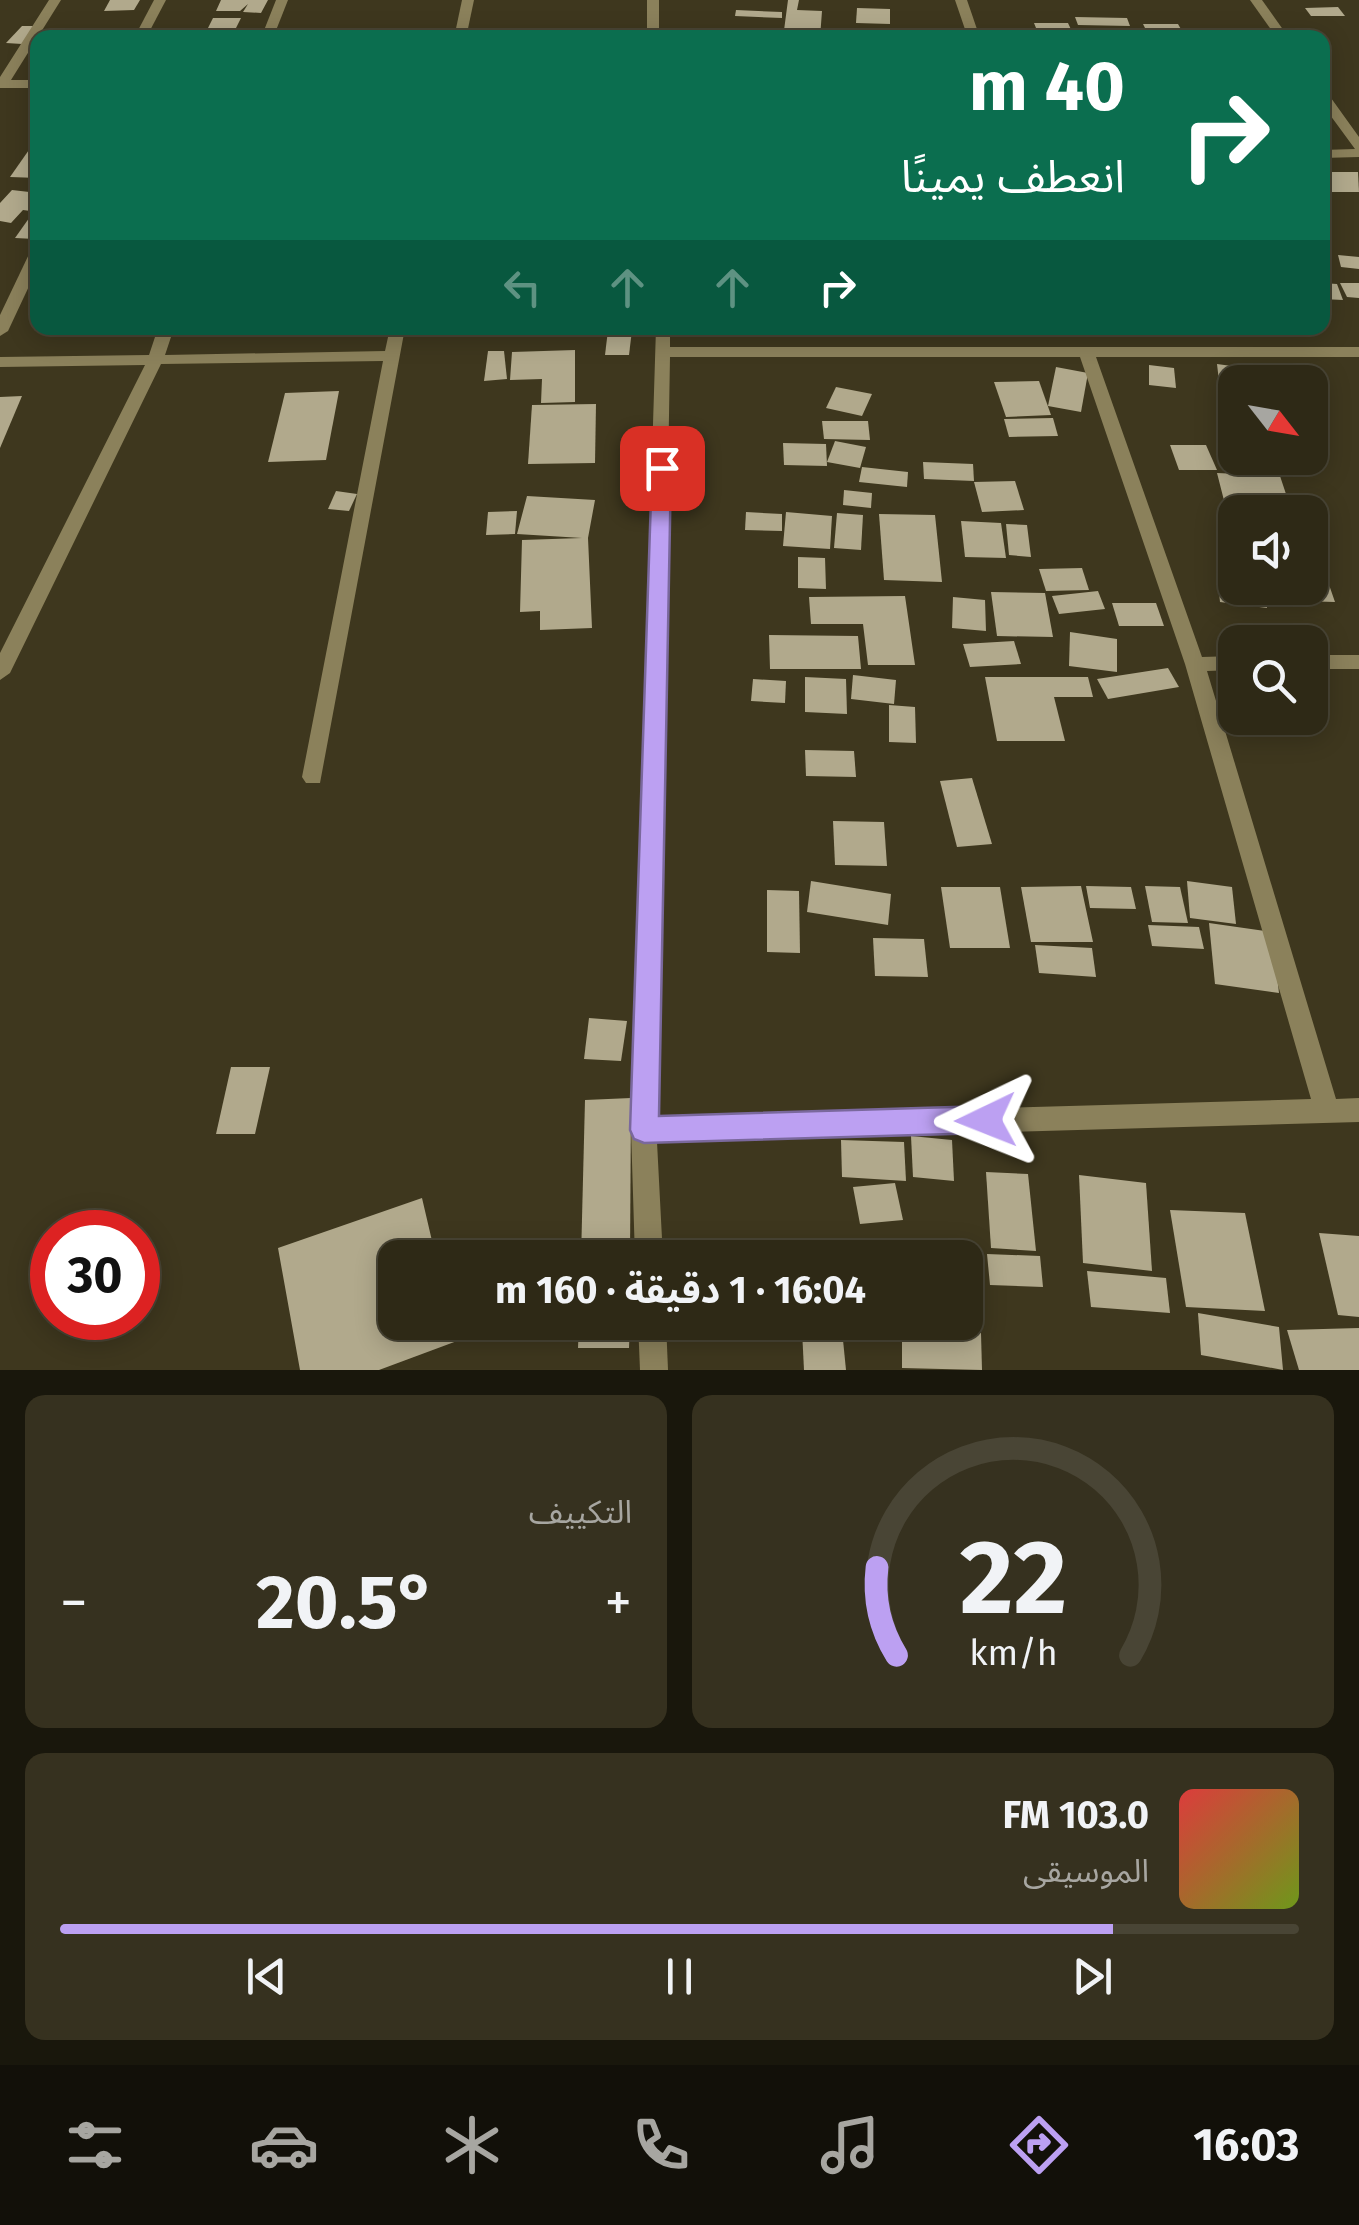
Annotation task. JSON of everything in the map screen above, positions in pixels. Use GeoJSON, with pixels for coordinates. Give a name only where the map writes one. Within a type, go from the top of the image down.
{"type":"FeatureCollection","features":[{"type":"Feature","properties":{"kind":"street"},"geometry":{"type":"LineString","coordinates":[[36,30],[56,0]]}},
{"type":"Feature","properties":{"kind":"street"},"geometry":{"type":"LineString","coordinates":[[144,30],[160,0]]}},
{"type":"Feature","properties":{"kind":"street"},"geometry":{"type":"LineString","coordinates":[[270,30],[282,0]]}},
{"type":"Feature","properties":{"kind":"street"},"geometry":{"type":"LineString","coordinates":[[462,30],[468,0]]}},
{"type":"Feature","properties":{"kind":"street"},"geometry":{"type":"LineString","coordinates":[[653,0],[653,30]]}},
{"type":"Feature","properties":{"kind":"street"},"geometry":{"type":"LineString","coordinates":[[961,0],[971,30]]}},
{"type":"Feature","properties":{"kind":"street"},"geometry":{"type":"LineString","coordinates":[[1256,0],[1277,30]]}},
{"type":"Feature","properties":{"kind":"street"},"geometry":{"type":"LineString","coordinates":[[1,84],[30,40]]}},
{"type":"Feature","properties":{"kind":"street"},"geometry":{"type":"LineString","coordinates":[[1,84],[30,84]]}},
{"type":"Feature","properties":{"kind":"street"},"geometry":{"type":"LineString","coordinates":[[1330,106],[1359,150],[1330,153]]}},
{"type":"Feature","properties":{"kind":"street"},"geometry":{"type":"LineString","coordinates":[[0,330],[30,267]]}},
{"type":"Feature","properties":{"kind":"street"},"geometry":{"type":"LineString","coordinates":[[0,674],[156,358],[164,335]]}},
{"type":"Feature","properties":{"kind":"street"},"geometry":{"type":"LineString","coordinates":[[313,777],[396,335]]}},
{"type":"Feature","properties":{"kind":"street"},"geometry":{"type":"LineString","coordinates":[[648,1240],[644,1130],[664,335]]}},
{"type":"Feature","properties":{"kind":"street"},"geometry":{"type":"LineString","coordinates":[[665,352],[1087,355],[1359,352]]}},
{"type":"Feature","properties":{"kind":"street"},"geometry":{"type":"LineString","coordinates":[[1087,355],[1195,664],[1328,1110]]}},
{"type":"Feature","properties":{"kind":"street"},"geometry":{"type":"LineString","coordinates":[[0,362],[391,356]]}},
{"type":"Feature","properties":{"kind":"street"},"geometry":{"type":"LineString","coordinates":[[1328,662],[1359,662]]}},
{"type":"Feature","properties":{"kind":"street"},"geometry":{"type":"LineString","coordinates":[[1195,664],[1218,664]]}},
{"type":"Feature","properties":{"kind":"street"},"geometry":{"type":"LineString","coordinates":[[644,1130],[1359,1110]]}},
{"type":"Feature","properties":{"kind":"street"},"geometry":{"type":"LineString","coordinates":[[653,1340],[654,1370]]}},
{"type":"Feature","properties":{"kind":"building"},"geometry":{"type":"Polygon","coordinates":[[[110,0],[140,0],[134,10],[104,11],[110,0]]]}},
{"type":"Feature","properties":{"kind":"building"},"geometry":{"type":"Polygon","coordinates":[[[221,0],[268,0],[261,13],[243,12],[248,4],[240,11],[216,11],[221,0]]]}},
{"type":"Feature","properties":{"kind":"building"},"geometry":{"type":"Polygon","coordinates":[[[788,0],[799,0],[797,10],[822,11],[821,30],[784,30],[788,0]]]}},
{"type":"Feature","properties":{"kind":"building"},"geometry":{"type":"Polygon","coordinates":[[[1338,7],[1345,16],[1311,16],[1305,8],[1338,7]]]}},
{"type":"Feature","properties":{"kind":"building"},"geometry":{"type":"Polygon","coordinates":[[[857,8],[890,9],[890,24],[856,23],[857,8]]]}},
{"type":"Feature","properties":{"kind":"building"},"geometry":{"type":"Polygon","coordinates":[[[736,10],[782,12],[782,18],[735,16],[736,10]]]}},
{"type":"Feature","properties":{"kind":"building"},"geometry":{"type":"Polygon","coordinates":[[[1075,17],[1127,18],[1130,26],[1078,25],[1075,17]]]}},
{"type":"Feature","properties":{"kind":"building"},"geometry":{"type":"Polygon","coordinates":[[[213,18],[241,18],[235,30],[207,30],[213,18]]]}},
{"type":"Feature","properties":{"kind":"building"},"geometry":{"type":"Polygon","coordinates":[[[1034,23],[1068,23],[1071,30],[1037,30],[1034,23]]]}},
{"type":"Feature","properties":{"kind":"building"},"geometry":{"type":"Polygon","coordinates":[[[1143,24],[1178,24],[1181,30],[1146,30],[1143,24]]]}},
{"type":"Feature","properties":{"kind":"building"},"geometry":{"type":"Polygon","coordinates":[[[22,26],[39,26],[30,30],[22,44],[6,43],[22,26]]]}},
{"type":"Feature","properties":{"kind":"building"},"geometry":{"type":"Polygon","coordinates":[[[30,148],[30,178],[10,177],[30,148]]]}},
{"type":"Feature","properties":{"kind":"building"},"geometry":{"type":"Polygon","coordinates":[[[1330,172],[1358,172],[1359,192],[1331,192],[1330,172]]]}},
{"type":"Feature","properties":{"kind":"building"},"geometry":{"type":"Polygon","coordinates":[[[12,190],[30,192],[30,211],[23,210],[11,223],[0,221],[0,203],[12,190]]]}},
{"type":"Feature","properties":{"kind":"building"},"geometry":{"type":"Polygon","coordinates":[[[30,217],[30,239],[15,238],[30,217]]]}},
{"type":"Feature","properties":{"kind":"building"},"geometry":{"type":"Polygon","coordinates":[[[1338,255],[1359,257],[1359,269],[1341,267],[1338,255]]]}},
{"type":"Feature","properties":{"kind":"building"},"geometry":{"type":"Polygon","coordinates":[[[1340,283],[1359,283],[1359,298],[1347,297],[1340,283]]]}},
{"type":"Feature","properties":{"kind":"building"},"geometry":{"type":"Polygon","coordinates":[[[1330,284],[1337,284],[1343,300],[1330,299],[1330,284]]]}},
{"type":"Feature","properties":{"kind":"building"},"geometry":{"type":"Polygon","coordinates":[[[607,335],[631,335],[629,355],[605,355],[607,335]]]}},
{"type":"Feature","properties":{"kind":"building"},"geometry":{"type":"Polygon","coordinates":[[[575,350],[575,402],[541,403],[542,379],[510,380],[512,352],[575,350]]]}},
{"type":"Feature","properties":{"kind":"building"},"geometry":{"type":"Polygon","coordinates":[[[488,351],[504,351],[507,379],[484,381],[488,351]]]}},
{"type":"Feature","properties":{"kind":"building"},"geometry":{"type":"Polygon","coordinates":[[[1149,365],[1174,368],[1176,388],[1149,385],[1149,365]]]}},
{"type":"Feature","properties":{"kind":"building"},"geometry":{"type":"Polygon","coordinates":[[[1056,367],[1088,373],[1081,412],[1048,406],[1056,367]]]}},
{"type":"Feature","properties":{"kind":"building"},"geometry":{"type":"Polygon","coordinates":[[[1039,381],[1051,415],[1006,417],[994,382],[1039,381]]]}},
{"type":"Feature","properties":{"kind":"building"},"geometry":{"type":"Polygon","coordinates":[[[836,387],[872,394],[862,416],[826,408],[836,387]]]}},
{"type":"Feature","properties":{"kind":"building"},"geometry":{"type":"Polygon","coordinates":[[[339,391],[326,460],[268,462],[285,393],[339,391]]]}},
{"type":"Feature","properties":{"kind":"building"},"geometry":{"type":"Polygon","coordinates":[[[22,396],[0,448],[0,397],[22,396]]]}},
{"type":"Feature","properties":{"kind":"building"},"geometry":{"type":"Polygon","coordinates":[[[596,404],[595,463],[528,464],[532,405],[596,404]]]}},
{"type":"Feature","properties":{"kind":"building"},"geometry":{"type":"Polygon","coordinates":[[[1053,418],[1058,436],[1009,437],[1004,419],[1053,418]]]}},
{"type":"Feature","properties":{"kind":"building"},"geometry":{"type":"Polygon","coordinates":[[[822,421],[868,421],[870,440],[824,439],[822,421]]]}},
{"type":"Feature","properties":{"kind":"building"},"geometry":{"type":"Polygon","coordinates":[[[835,441],[866,447],[860,468],[827,462],[835,441]]]}},
{"type":"Feature","properties":{"kind":"building"},"geometry":{"type":"Polygon","coordinates":[[[783,443],[826,444],[827,466],[784,465],[783,443]]]}},
{"type":"Feature","properties":{"kind":"building"},"geometry":{"type":"Polygon","coordinates":[[[1170,445],[1206,445],[1217,470],[1179,470],[1170,445]]]}},
{"type":"Feature","properties":{"kind":"building"},"geometry":{"type":"Polygon","coordinates":[[[923,462],[973,464],[974,481],[924,479],[923,462]]]}},
{"type":"Feature","properties":{"kind":"building"},"geometry":{"type":"Polygon","coordinates":[[[862,467],[908,472],[907,487],[859,482],[862,467]]]}},
{"type":"Feature","properties":{"kind":"building"},"geometry":{"type":"Polygon","coordinates":[[[1217,473],[1280,476],[1286,495],[1223,495],[1217,473]]]}},
{"type":"Feature","properties":{"kind":"building"},"geometry":{"type":"Polygon","coordinates":[[[1015,481],[1024,510],[982,512],[974,482],[1015,481]]]}},
{"type":"Feature","properties":{"kind":"building"},"geometry":{"type":"Polygon","coordinates":[[[844,490],[872,493],[871,508],[843,505],[844,490]]]}},
{"type":"Feature","properties":{"kind":"building"},"geometry":{"type":"Polygon","coordinates":[[[336,491],[357,494],[349,511],[328,509],[336,491]]]}},
{"type":"Feature","properties":{"kind":"building"},"geometry":{"type":"Polygon","coordinates":[[[527,496],[595,500],[588,538],[592,628],[540,630],[540,611],[520,612],[522,540],[582,538],[517,534],[527,496]]]}},
{"type":"Feature","properties":{"kind":"building"},"geometry":{"type":"Polygon","coordinates":[[[517,511],[515,534],[486,535],[488,512],[517,511]]]}},
{"type":"Feature","properties":{"kind":"building"},"geometry":{"type":"Polygon","coordinates":[[[746,512],[782,514],[782,531],[745,530],[746,512]]]}},
{"type":"Feature","properties":{"kind":"building"},"geometry":{"type":"Polygon","coordinates":[[[786,512],[832,516],[830,549],[783,546],[786,512]]]}},
{"type":"Feature","properties":{"kind":"building"},"geometry":{"type":"Polygon","coordinates":[[[837,513],[863,515],[861,550],[834,548],[837,513]]]}},
{"type":"Feature","properties":{"kind":"building"},"geometry":{"type":"Polygon","coordinates":[[[879,514],[935,515],[942,582],[884,580],[879,514]]]}},
{"type":"Feature","properties":{"kind":"building"},"geometry":{"type":"Polygon","coordinates":[[[961,521],[1001,523],[1006,558],[965,557],[961,521]]]}},
{"type":"Feature","properties":{"kind":"building"},"geometry":{"type":"Polygon","coordinates":[[[1006,524],[1027,525],[1031,557],[1009,555],[1006,524]]]}},
{"type":"Feature","properties":{"kind":"building"},"geometry":{"type":"Polygon","coordinates":[[[798,557],[825,558],[826,589],[798,588],[798,557]]]}},
{"type":"Feature","properties":{"kind":"building"},"geometry":{"type":"Polygon","coordinates":[[[1082,568],[1089,590],[1046,591],[1039,569],[1082,568]]]}},
{"type":"Feature","properties":{"kind":"building"},"geometry":{"type":"Polygon","coordinates":[[[1328,582],[1335,602],[1328,602],[1328,582]]]}},
{"type":"Feature","properties":{"kind":"building"},"geometry":{"type":"Polygon","coordinates":[[[1098,591],[1105,609],[1059,614],[1052,596],[1098,591]]]}},
{"type":"Feature","properties":{"kind":"building"},"geometry":{"type":"Polygon","coordinates":[[[991,592],[1045,593],[1053,637],[997,636],[991,592]]]}},
{"type":"Feature","properties":{"kind":"building"},"geometry":{"type":"Polygon","coordinates":[[[905,596],[915,665],[868,665],[863,624],[811,624],[809,597],[905,596]]]}},
{"type":"Feature","properties":{"kind":"building"},"geometry":{"type":"Polygon","coordinates":[[[953,597],[985,600],[986,631],[952,628],[953,597]]]}},
{"type":"Feature","properties":{"kind":"building"},"geometry":{"type":"Polygon","coordinates":[[[1112,603],[1156,603],[1164,626],[1119,626],[1112,603]]]}},
{"type":"Feature","properties":{"kind":"building"},"geometry":{"type":"Polygon","coordinates":[[[1070,632],[1117,639],[1117,672],[1069,666],[1070,632]]]}},
{"type":"Feature","properties":{"kind":"building"},"geometry":{"type":"Polygon","coordinates":[[[769,635],[858,636],[861,669],[770,669],[769,635]]]}},
{"type":"Feature","properties":{"kind":"building"},"geometry":{"type":"Polygon","coordinates":[[[1014,641],[1021,664],[970,667],[963,644],[1014,641]]]}},
{"type":"Feature","properties":{"kind":"building"},"geometry":{"type":"Polygon","coordinates":[[[1168,668],[1179,687],[1108,699],[1097,679],[1168,668]]]}},
{"type":"Feature","properties":{"kind":"building"},"geometry":{"type":"Polygon","coordinates":[[[853,675],[896,680],[894,704],[851,699],[853,675]]]}},
{"type":"Feature","properties":{"kind":"building"},"geometry":{"type":"Polygon","coordinates":[[[805,677],[846,679],[847,714],[805,712],[805,677]]]}},
{"type":"Feature","properties":{"kind":"building"},"geometry":{"type":"Polygon","coordinates":[[[985,677],[1088,677],[1093,697],[1054,697],[1065,741],[997,741],[985,677]]]}},
{"type":"Feature","properties":{"kind":"building"},"geometry":{"type":"Polygon","coordinates":[[[753,679],[786,681],[785,703],[751,701],[753,679]]]}},
{"type":"Feature","properties":{"kind":"building"},"geometry":{"type":"Polygon","coordinates":[[[889,705],[915,707],[916,743],[889,742],[889,705]]]}},
{"type":"Feature","properties":{"kind":"building"},"geometry":{"type":"Polygon","coordinates":[[[805,750],[854,751],[856,777],[806,776],[805,750]]]}},
{"type":"Feature","properties":{"kind":"building"},"geometry":{"type":"Polygon","coordinates":[[[972,778],[992,844],[957,847],[940,781],[972,778]]]}},
{"type":"Feature","properties":{"kind":"building"},"geometry":{"type":"Polygon","coordinates":[[[833,821],[884,822],[887,866],[835,865],[833,821]]]}},
{"type":"Feature","properties":{"kind":"building"},"geometry":{"type":"Polygon","coordinates":[[[811,881],[891,894],[888,925],[807,912],[811,881]]]}},
{"type":"Feature","properties":{"kind":"building"},"geometry":{"type":"Polygon","coordinates":[[[1187,881],[1232,887],[1236,924],[1190,918],[1187,881]]]}},
{"type":"Feature","properties":{"kind":"building"},"geometry":{"type":"Polygon","coordinates":[[[1081,886],[1093,942],[1031,942],[1021,887],[1081,886]]]}},
{"type":"Feature","properties":{"kind":"building"},"geometry":{"type":"Polygon","coordinates":[[[1086,886],[1131,887],[1136,909],[1090,908],[1086,886]]]}},
{"type":"Feature","properties":{"kind":"building"},"geometry":{"type":"Polygon","coordinates":[[[1145,886],[1180,887],[1188,923],[1152,922],[1145,886]]]}},
{"type":"Feature","properties":{"kind":"building"},"geometry":{"type":"Polygon","coordinates":[[[941,887],[1000,887],[1010,948],[950,948],[941,887]]]}},
{"type":"Feature","properties":{"kind":"building"},"geometry":{"type":"Polygon","coordinates":[[[767,890],[799,891],[800,953],[767,952],[767,890]]]}},
{"type":"Feature","properties":{"kind":"building"},"geometry":{"type":"Polygon","coordinates":[[[1209,923],[1272,932],[1279,993],[1215,984],[1209,923]]]}},
{"type":"Feature","properties":{"kind":"building"},"geometry":{"type":"Polygon","coordinates":[[[1148,925],[1199,927],[1204,949],[1152,946],[1148,925]]]}},
{"type":"Feature","properties":{"kind":"building"},"geometry":{"type":"Polygon","coordinates":[[[873,938],[924,939],[928,977],[875,976],[873,938]]]}},
{"type":"Feature","properties":{"kind":"building"},"geometry":{"type":"Polygon","coordinates":[[[1035,945],[1092,948],[1096,977],[1039,973],[1035,945]]]}},
{"type":"Feature","properties":{"kind":"building"},"geometry":{"type":"Polygon","coordinates":[[[589,1018],[627,1021],[621,1061],[584,1059],[589,1018]]]}},
{"type":"Feature","properties":{"kind":"building"},"geometry":{"type":"Polygon","coordinates":[[[231,1067],[270,1067],[255,1134],[216,1134],[231,1067]]]}},
{"type":"Feature","properties":{"kind":"building"},"geometry":{"type":"Polygon","coordinates":[[[631,1098],[630,1240],[581,1240],[585,1100],[631,1098]]]}},
{"type":"Feature","properties":{"kind":"building"},"geometry":{"type":"Polygon","coordinates":[[[911,1136],[952,1140],[954,1181],[913,1177],[911,1136]]]}},
{"type":"Feature","properties":{"kind":"building"},"geometry":{"type":"Polygon","coordinates":[[[841,1140],[904,1142],[906,1181],[842,1177],[841,1140]]]}},
{"type":"Feature","properties":{"kind":"building"},"geometry":{"type":"Polygon","coordinates":[[[986,1172],[1028,1174],[1036,1251],[991,1248],[986,1172]]]}},
{"type":"Feature","properties":{"kind":"building"},"geometry":{"type":"Polygon","coordinates":[[[1079,1175],[1146,1183],[1152,1271],[1083,1263],[1079,1175]]]}},
{"type":"Feature","properties":{"kind":"building"},"geometry":{"type":"Polygon","coordinates":[[[895,1183],[903,1220],[860,1224],[853,1187],[895,1183]]]}},
{"type":"Feature","properties":{"kind":"building"},"geometry":{"type":"Polygon","coordinates":[[[422,1198],[432,1240],[378,1240],[378,1340],[457,1341],[379,1370],[300,1370],[278,1248],[422,1198]]]}},
{"type":"Feature","properties":{"kind":"building"},"geometry":{"type":"Polygon","coordinates":[[[1170,1210],[1245,1213],[1265,1311],[1186,1307],[1170,1210]]]}},
{"type":"Feature","properties":{"kind":"building"},"geometry":{"type":"Polygon","coordinates":[[[1319,1233],[1359,1236],[1359,1317],[1338,1315],[1319,1233]]]}},
{"type":"Feature","properties":{"kind":"building"},"geometry":{"type":"Polygon","coordinates":[[[987,1254],[1040,1256],[1043,1287],[990,1285],[987,1254]]]}},
{"type":"Feature","properties":{"kind":"building"},"geometry":{"type":"Polygon","coordinates":[[[1087,1271],[1166,1278],[1170,1313],[1091,1307],[1087,1271]]]}},
{"type":"Feature","properties":{"kind":"building"},"geometry":{"type":"Polygon","coordinates":[[[1198,1313],[1279,1327],[1283,1370],[1201,1355],[1198,1313]]]}},
{"type":"Feature","properties":{"kind":"building"},"geometry":{"type":"Polygon","coordinates":[[[1359,1328],[1359,1370],[1299,1370],[1287,1330],[1359,1328]]]}},
{"type":"Feature","properties":{"kind":"building"},"geometry":{"type":"Polygon","coordinates":[[[578,1340],[629,1340],[629,1348],[578,1348],[578,1340]]]}},
{"type":"Feature","properties":{"kind":"building"},"geometry":{"type":"Polygon","coordinates":[[[802,1340],[843,1340],[846,1370],[804,1370],[802,1340]]]}},
{"type":"Feature","properties":{"kind":"building"},"geometry":{"type":"Polygon","coordinates":[[[902,1340],[981,1340],[982,1370],[902,1368],[902,1340]]]}},
{"type":"Feature","properties":{"kind":"route"},"geometry":{"type":"LineString","coordinates":[[662,468],[644,1130],[986,1120]]}}]}
